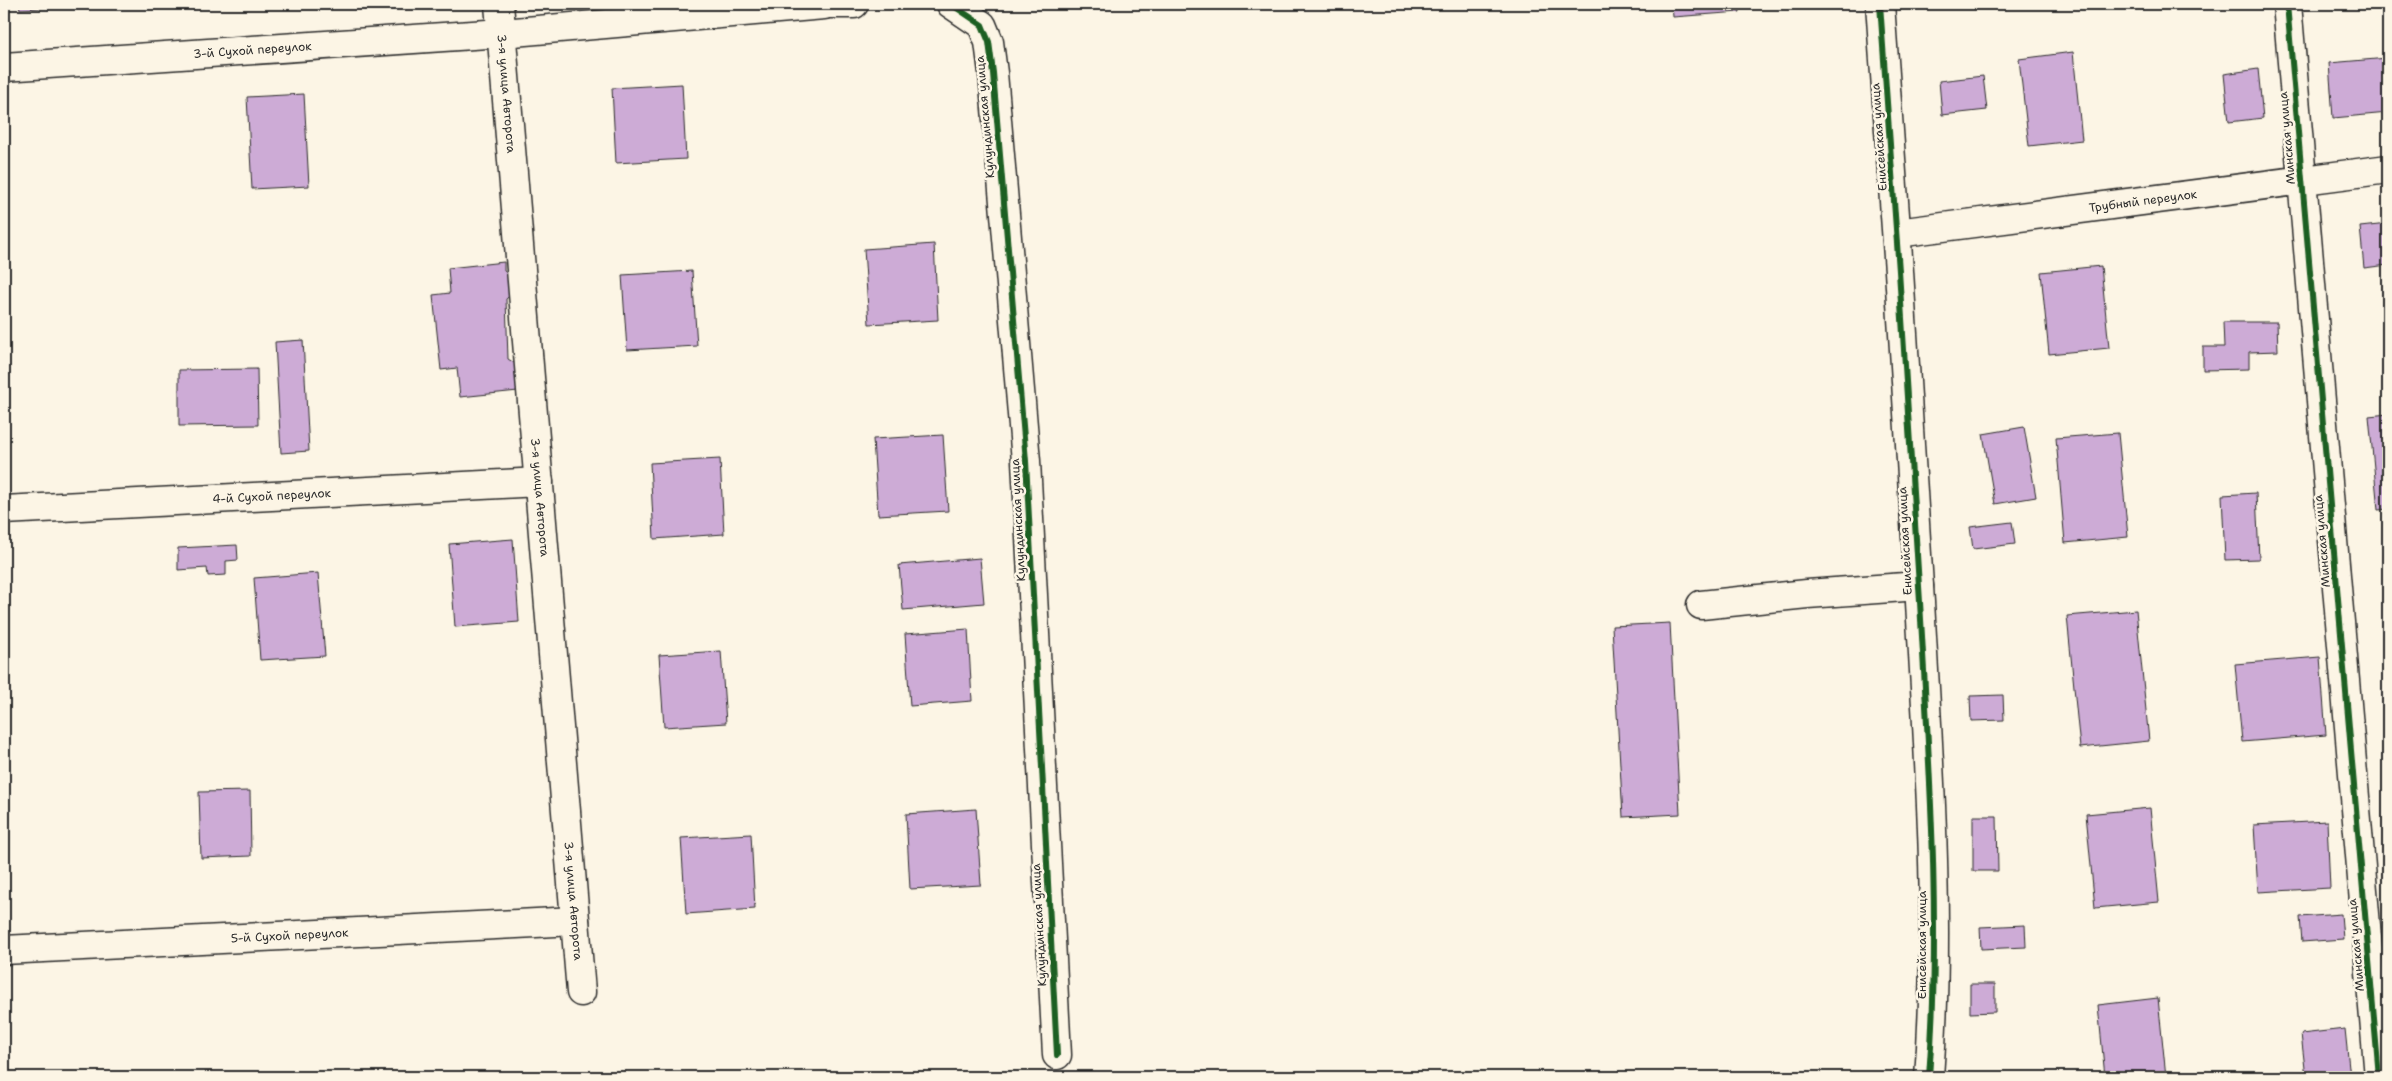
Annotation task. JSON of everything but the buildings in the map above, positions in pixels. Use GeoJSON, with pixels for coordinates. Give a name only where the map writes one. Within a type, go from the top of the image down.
{"type":"FeatureCollection","features":[{"type":"Feature","properties":{"kind":"street","name":"3-я улица Авторота"},"geometry":{"type":"LineString","coordinates":[[499,4],[581,992]]}},
{"type":"Feature","properties":{"kind":"street","name":"3-й Сухой переулок"},"geometry":{"type":"LineString","coordinates":[[4,67],[502,33],[822,4]]}},
{"type":"Feature","properties":{"kind":"street"},"geometry":{"type":"LineString","coordinates":[[822,4],[854,4]]}},
{"type":"Feature","properties":{"kind":"street","name":"Кулундинская улица"},"geometry":{"type":"LineString","coordinates":[[952,4],[982,25],[990,42],[1026,461],[1057,1054]]}},
{"type":"Feature","properties":{"kind":"street","name":"Енисейская улица"},"geometry":{"type":"LineString","coordinates":[[1880,4],[1897,234],[1928,734],[1934,1011],[1929,1077]]}},
{"type":"Feature","properties":{"kind":"street","name":"Минская улица"},"geometry":{"type":"LineString","coordinates":[[2287,4],[2379,1077]]}},
{"type":"Feature","properties":{"kind":"street","name":"Трубный переулок"},"geometry":{"type":"LineString","coordinates":[[1897,234],[2302,178],[2388,169]]}},
{"type":"Feature","properties":{"kind":"street","name":"4-й Сухой переулок"},"geometry":{"type":"LineString","coordinates":[[4,510],[539,482]]}},
{"type":"Feature","properties":{"kind":"street"},"geometry":{"type":"LineString","coordinates":[[1701,606],[1807,594],[1919,586]]}},
{"type":"Feature","properties":{"kind":"street","name":"5-й Сухой переулок"},"geometry":{"type":"LineString","coordinates":[[4,950],[575,921]]}},
{"type":"Feature","properties":{"kind":"cycle path"},"geometry":{"type":"LineString","coordinates":[[951,4],[982,25],[989,42],[993,73],[1026,461],[1057,1055]]}},
{"type":"Feature","properties":{"kind":"cycle path"},"geometry":{"type":"LineString","coordinates":[[1880,4],[1906,378],[1930,780],[1934,958],[1929,1077]]}},
{"type":"Feature","properties":{"kind":"cycle path"},"geometry":{"type":"LineString","coordinates":[[2287,4],[2379,1077]]}}]}
